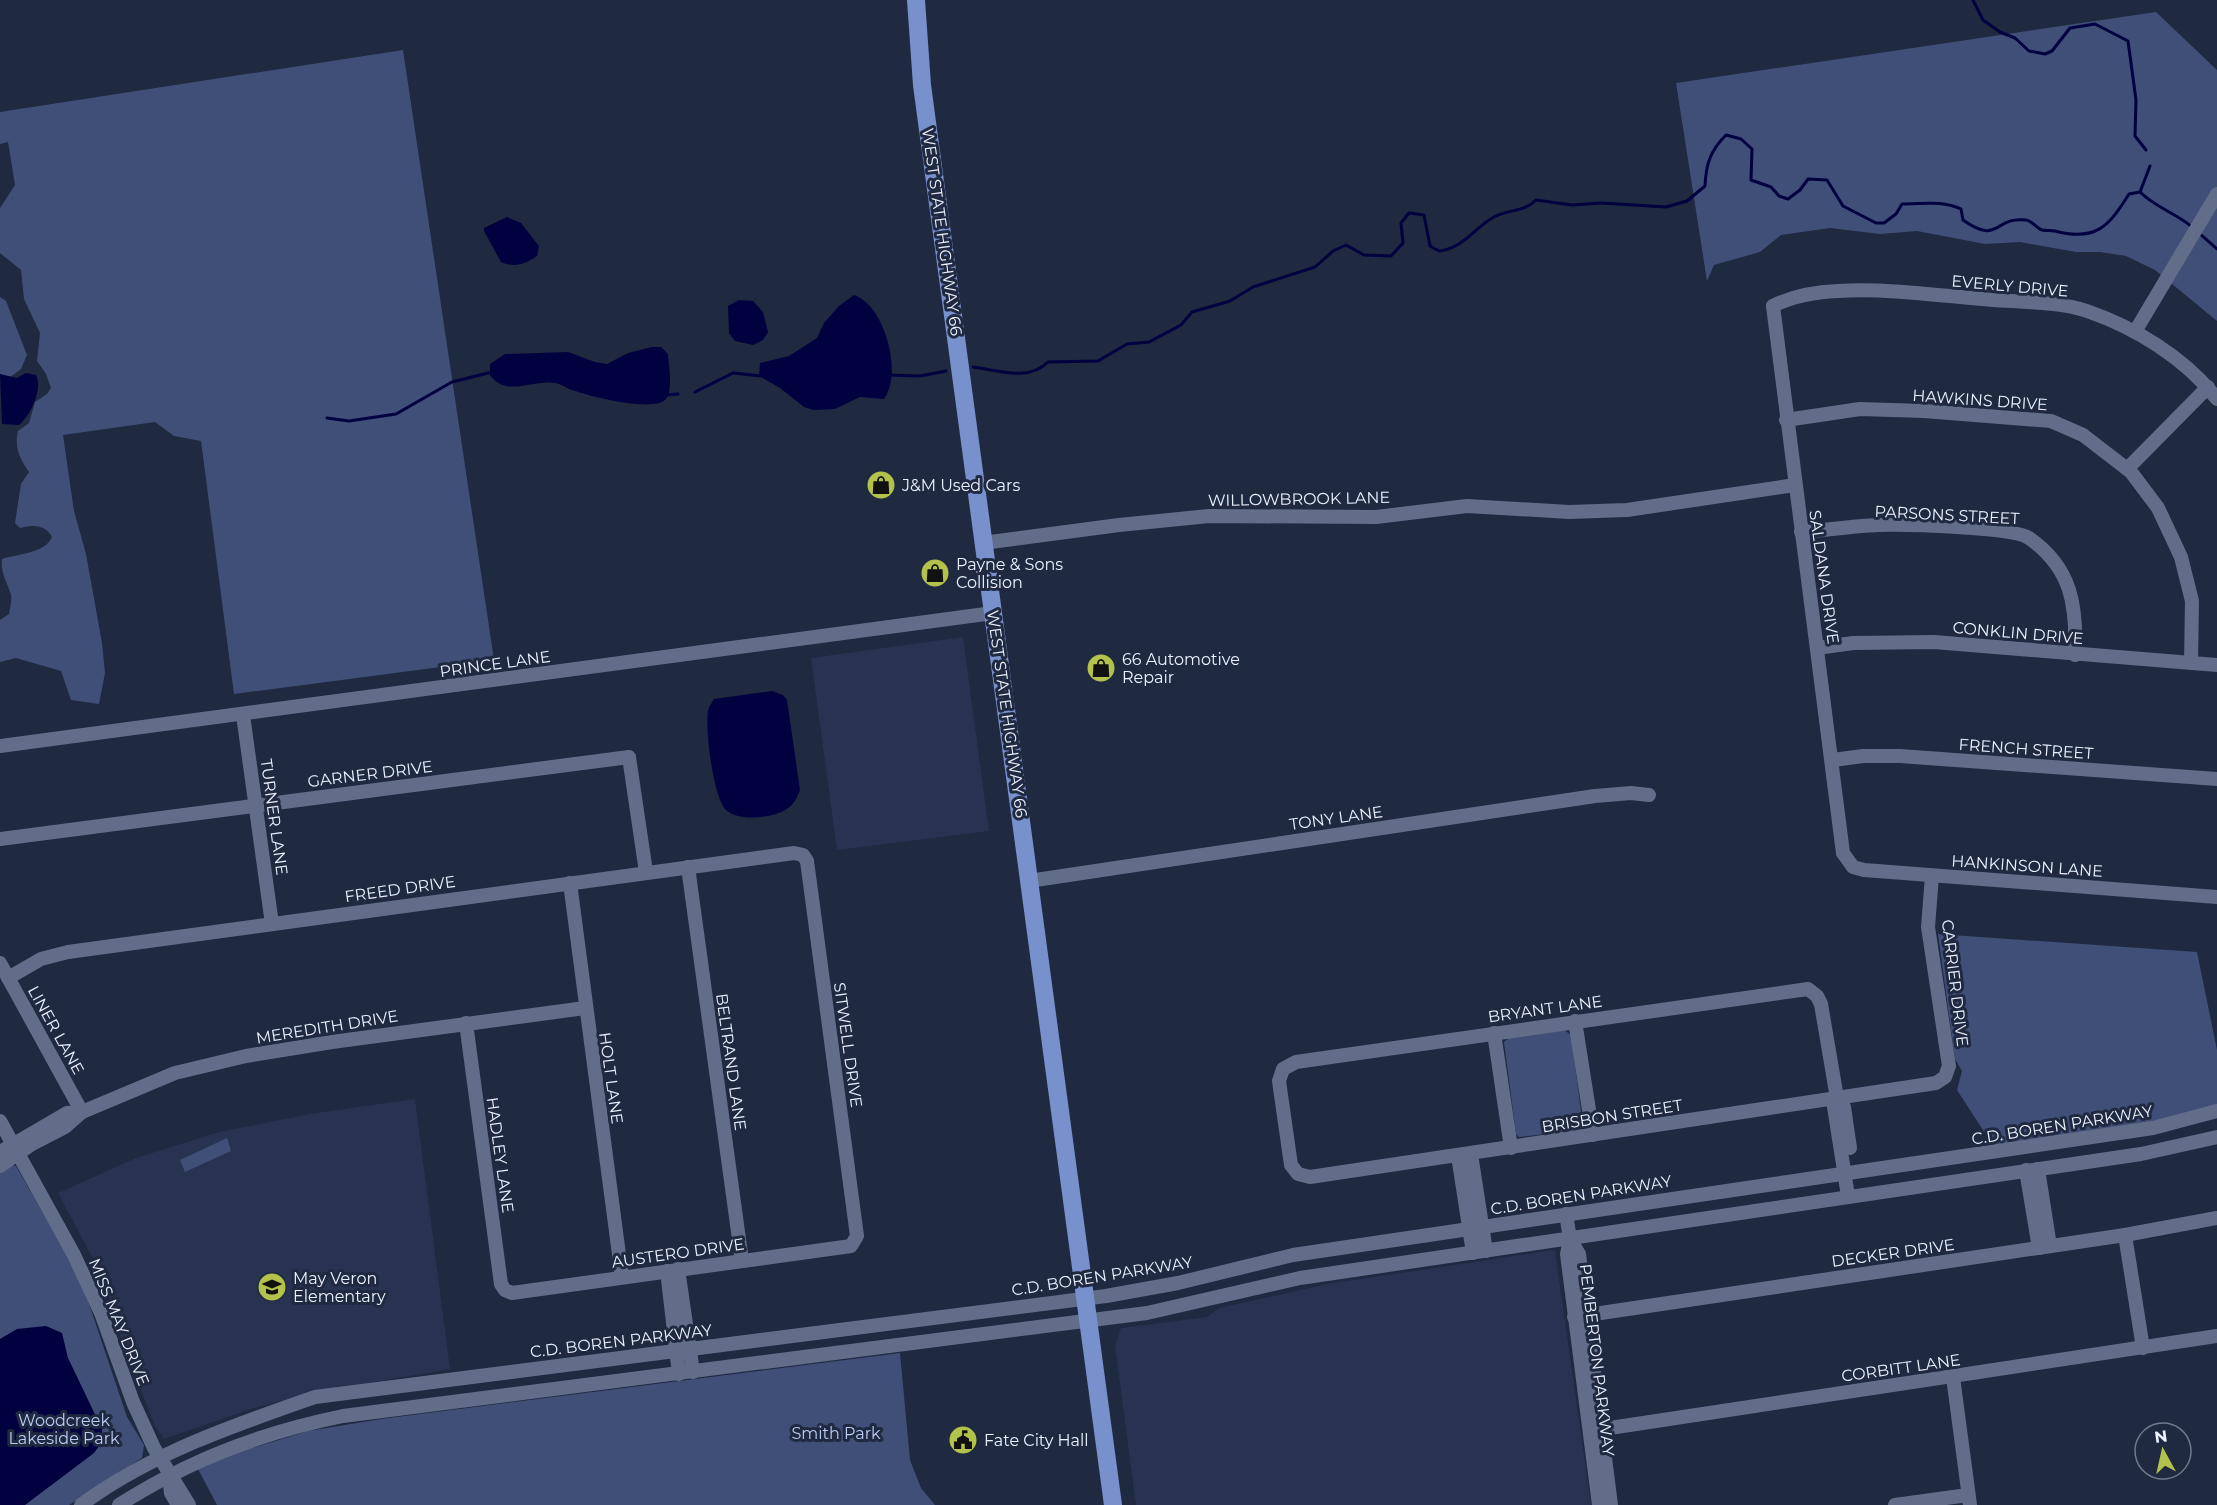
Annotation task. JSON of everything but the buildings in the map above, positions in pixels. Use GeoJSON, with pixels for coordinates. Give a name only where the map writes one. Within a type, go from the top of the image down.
{"type":"FeatureCollection","features":[{"type":"Feature","properties":{"kind":"main road","name":"WEST STATE HIGHWAY 66"},"geometry":{"type":"LineString","coordinates":[[916,0],[921,76],[1113,1505]]}},
{"type":"Feature","properties":{"kind":"street"},"geometry":{"type":"LineString","coordinates":[[2136,330],[2217,194]]}},
{"type":"Feature","properties":{"kind":"street","name":"EVERLY DRIVE"},"geometry":{"type":"LineString","coordinates":[[1773,306],[1788,298],[1838,291],[2026,302],[2085,310],[2136,330],[2208,387],[2217,399]]}},
{"type":"Feature","properties":{"kind":"street","name":"SALDANA DRIVE"},"geometry":{"type":"LineString","coordinates":[[1773,306],[1844,853]]}},
{"type":"Feature","properties":{"kind":"street"},"geometry":{"type":"LineString","coordinates":[[2127,469],[2208,387]]}},
{"type":"Feature","properties":{"kind":"street","name":"HAWKINS DRIVE"},"geometry":{"type":"LineString","coordinates":[[1786,420],[1860,409],[2051,421],[2083,435],[2127,469],[2158,508],[2181,557],[2192,601],[2191,663]]}},
{"type":"Feature","properties":{"kind":"street","name":"WILLOWBROOK LANE"},"geometry":{"type":"LineString","coordinates":[[984,543],[1209,516],[1376,517],[1467,506],[1548,511],[1627,510],[1795,485]]}},
{"type":"Feature","properties":{"kind":"street","name":"PARSONS STREET"},"geometry":{"type":"LineString","coordinates":[[1801,532],[1879,525],[2005,531],[2028,536],[2065,575],[2076,615],[2075,655]]}},
{"type":"Feature","properties":{"kind":"street","name":"PRINCE LANE"},"geometry":{"type":"LineString","coordinates":[[0,746],[993,613]]}},
{"type":"Feature","properties":{"kind":"street","name":"CONKLIN DRIVE"},"geometry":{"type":"LineString","coordinates":[[1817,648],[1852,643],[1934,642],[2217,665]]}},
{"type":"Feature","properties":{"kind":"street","name":"TURNER LANE"},"geometry":{"type":"LineString","coordinates":[[243,715],[272,924]]}},
{"type":"Feature","properties":{"kind":"street","name":"FRENCH STREET"},"geometry":{"type":"LineString","coordinates":[[1833,760],[1863,756],[1900,756],[2217,779]]}},
{"type":"Feature","properties":{"kind":"street","name":"GARNER DRIVE"},"geometry":{"type":"LineString","coordinates":[[0,839],[629,757],[646,872]]}},
{"type":"Feature","properties":{"kind":"street","name":"TONY LANE"},"geometry":{"type":"LineString","coordinates":[[1029,881],[1595,796],[1630,793],[1649,795]]}},
{"type":"Feature","properties":{"kind":"street","name":"FREED DRIVE"},"geometry":{"type":"LineString","coordinates":[[8,978],[42,959],[68,952],[646,872],[795,853],[802,855]]}},
{"type":"Feature","properties":{"kind":"street","name":"HANKINSON LANE"},"geometry":{"type":"LineString","coordinates":[[1844,853],[1848,863],[1858,869],[2217,897]]}},
{"type":"Feature","properties":{"kind":"street","name":"SITWELL DRIVE"},"geometry":{"type":"LineString","coordinates":[[802,855],[807,861],[857,1236],[855,1242]]}},
{"type":"Feature","properties":{"kind":"street","name":"BELTRAND LANE"},"geometry":{"type":"LineString","coordinates":[[688,867],[742,1261]]}},
{"type":"Feature","properties":{"kind":"street","name":"CARRIER DRIVE"},"geometry":{"type":"LineString","coordinates":[[1931,1084],[1945,1077],[1949,1066],[1928,927],[1932,876]]}},
{"type":"Feature","properties":{"kind":"street","name":"HOLT LANE"},"geometry":{"type":"LineString","coordinates":[[570,883],[622,1277]]}},
{"type":"Feature","properties":{"kind":"street","name":"LINER LANE"},"geometry":{"type":"LineString","coordinates":[[0,963],[82,1112]]}},
{"type":"Feature","properties":{"kind":"street","name":"BRYANT LANE"},"geometry":{"type":"LineString","coordinates":[[1298,1174],[1291,1164],[1278,1081],[1283,1069],[1296,1062],[1802,988],[1813,991],[1821,1004],[1837,1098]]}},
{"type":"Feature","properties":{"kind":"street","name":"MEREDITH DRIVE"},"geometry":{"type":"LineString","coordinates":[[0,1166],[15,1149],[67,1113],[82,1112],[175,1072],[246,1056],[466,1023],[585,1008]]}},
{"type":"Feature","properties":{"kind":"street"},"geometry":{"type":"LineString","coordinates":[[1575,1021],[1593,1135]]}},
{"type":"Feature","properties":{"kind":"street","name":"HADLEY LANE"},"geometry":{"type":"LineString","coordinates":[[466,1023],[501,1284],[505,1290]]}},
{"type":"Feature","properties":{"kind":"street"},"geometry":{"type":"LineString","coordinates":[[1494,1033],[1511,1148]]}},
{"type":"Feature","properties":{"kind":"street","name":"BRISBON STREET"},"geometry":{"type":"LineString","coordinates":[[1298,1174],[1310,1177],[1465,1155],[1931,1084]]}},
{"type":"Feature","properties":{"kind":"street"},"geometry":{"type":"LineString","coordinates":[[1837,1098],[1834,1107],[1853,1195]]}},
{"type":"Feature","properties":{"kind":"street","name":"C.D. BOREN PARKWAY"},"geometry":{"type":"LineString","coordinates":[[81,1505],[111,1482],[159,1458],[258,1417],[315,1397],[1086,1298],[1178,1283],[1293,1255],[2153,1128],[2217,1111]]}},
{"type":"Feature","properties":{"kind":"street","name":"MISS MAY DRIVE"},"geometry":{"type":"LineString","coordinates":[[0,1120],[74,1255],[101,1313],[133,1402],[169,1476]]}},
{"type":"Feature","properties":{"kind":"street"},"geometry":{"type":"LineString","coordinates":[[119,1505],[169,1476],[230,1448],[291,1428],[344,1416],[1147,1313],[1300,1278],[2141,1154],[2217,1137]]}},
{"type":"Feature","properties":{"kind":"street","name":"MEREDITH DRIVE"},"geometry":{"type":"LineString","coordinates":[[0,1152],[15,1149]]}},
{"type":"Feature","properties":{"kind":"street"},"geometry":{"type":"LineString","coordinates":[[1465,1155],[1480,1252]]}},
{"type":"Feature","properties":{"kind":"street"},"geometry":{"type":"LineString","coordinates":[[2032,1170],[2044,1247]]}},
{"type":"Feature","properties":{"kind":"street","name":"PEMBERTON PARKWAY"},"geometry":{"type":"LineString","coordinates":[[1566,1214],[1570,1239],[1579,1254],[1580,1316],[1595,1430],[1599,1505]]}},
{"type":"Feature","properties":{"kind":"street","name":"DECKER DRIVE"},"geometry":{"type":"LineString","coordinates":[[1580,1316],[2125,1235],[2217,1218]]}},
{"type":"Feature","properties":{"kind":"street"},"geometry":{"type":"LineString","coordinates":[[2125,1235],[2142,1348]]}},
{"type":"Feature","properties":{"kind":"street","name":"AUSTERO DRIVE"},"geometry":{"type":"LineString","coordinates":[[505,1290],[512,1293],[851,1246],[855,1242]]}},
{"type":"Feature","properties":{"kind":"street"},"geometry":{"type":"LineString","coordinates":[[673,1270],[686,1373]]}},
{"type":"Feature","properties":{"kind":"street"},"geometry":{"type":"LineString","coordinates":[[937,1317],[940,1341]]}},
{"type":"Feature","properties":{"kind":"street","name":"CORBITT LANE"},"geometry":{"type":"LineString","coordinates":[[1595,1430],[2217,1336]]}},
{"type":"Feature","properties":{"kind":"street"},"geometry":{"type":"LineString","coordinates":[[1895,1505],[1969,1500],[1953,1377]]}},
{"type":"Feature","properties":{"kind":"street"},"geometry":{"type":"LineString","coordinates":[[431,1381],[431,1405]]}},
{"type":"Feature","properties":{"kind":"street","name":"PEMBERTON PARKWAY"},"geometry":{"type":"LineString","coordinates":[[1595,1430],[1611,1505]]}},
{"type":"Feature","properties":{"kind":"street"},"geometry":{"type":"LineString","coordinates":[[169,1476],[171,1493],[178,1505]]}},
{"type":"Feature","properties":{"kind":"street"},"geometry":{"type":"LineString","coordinates":[[169,1476],[180,1488],[189,1505]]}},
{"type":"Feature","properties":{"kind":"shaded area"},"geometry":{"type":"Polygon","coordinates":[[[507,217],[521,223],[539,246],[537,256],[520,264],[511,265],[501,262],[484,228],[507,217]]]}},
{"type":"Feature","properties":{"kind":"shaded area"},"geometry":{"type":"Polygon","coordinates":[[[854,295],[865,301],[874,312],[888,341],[892,374],[884,399],[860,397],[835,409],[814,410],[804,407],[780,388],[759,376],[760,363],[789,356],[817,338],[824,323],[839,306],[854,295]]]}},
{"type":"Feature","properties":{"kind":"shaded area"},"geometry":{"type":"Polygon","coordinates":[[[739,300],[753,301],[763,312],[768,332],[763,340],[753,345],[735,341],[729,333],[728,306],[739,300]]]}},
{"type":"Feature","properties":{"kind":"shaded area"},"geometry":{"type":"Polygon","coordinates":[[[661,347],[668,354],[669,390],[666,399],[659,403],[636,404],[606,399],[547,382],[512,387],[496,382],[490,375],[490,364],[505,354],[568,352],[607,364],[628,353],[661,347]]]}},
{"type":"Feature","properties":{"kind":"shaded area"},"geometry":{"type":"Polygon","coordinates":[[[26,373],[36,375],[38,381],[37,394],[31,408],[19,425],[2,424],[0,374],[17,378],[26,373]]]}},
{"type":"Feature","properties":{"kind":"shaded area"},"geometry":{"type":"Polygon","coordinates":[[[963,637],[989,831],[837,850],[811,658],[963,637]]]}},
{"type":"Feature","properties":{"kind":"shaded area"},"geometry":{"type":"Polygon","coordinates":[[[772,691],[783,695],[787,700],[800,790],[792,805],[773,815],[747,817],[732,814],[721,803],[717,792],[709,747],[708,709],[714,699],[772,691]]]}},
{"type":"Feature","properties":{"kind":"shaded area","name":"May Veron Elementary"},"geometry":{"type":"Polygon","coordinates":[[[415,1099],[450,1369],[310,1393],[251,1409],[164,1439],[155,1426],[121,1340],[117,1317],[92,1257],[58,1193],[136,1158],[219,1132],[310,1114],[415,1099]]]}},
{"type":"Feature","properties":{"kind":"shaded area"},"geometry":{"type":"Polygon","coordinates":[[[1555,1250],[1591,1505],[1136,1505],[1115,1346],[1121,1328],[1207,1317],[1219,1308],[1327,1284],[1555,1250]]]}},
{"type":"Feature","properties":{"kind":"shaded area"},"geometry":{"type":"Polygon","coordinates":[[[46,1326],[62,1333],[68,1358],[102,1429],[103,1441],[94,1453],[25,1505],[0,1505],[0,1339],[17,1329],[46,1326]]]}},
{"type":"Feature","properties":{"kind":"green space"},"geometry":{"type":"Polygon","coordinates":[[[2156,12],[2217,70],[2217,321],[2155,270],[2126,256],[2100,252],[2076,252],[2020,242],[1985,244],[1917,231],[1880,234],[1830,228],[1781,235],[1760,252],[1714,265],[1707,281],[1676,83],[2156,12]]]}},
{"type":"Feature","properties":{"kind":"green space"},"geometry":{"type":"Polygon","coordinates":[[[403,50],[494,660],[234,694],[201,441],[174,436],[155,422],[63,435],[74,511],[86,554],[102,643],[105,673],[99,704],[71,700],[61,671],[16,658],[0,662],[0,620],[9,614],[11,600],[3,573],[2,559],[37,550],[49,542],[52,537],[43,528],[30,526],[20,528],[15,523],[21,484],[29,472],[19,453],[18,431],[29,423],[35,402],[47,394],[51,388],[46,374],[37,361],[40,333],[24,299],[21,270],[0,253],[0,208],[15,185],[8,142],[0,144],[0,112],[403,50]]]}},
{"type":"Feature","properties":{"kind":"green space"},"geometry":{"type":"Polygon","coordinates":[[[0,297],[6,301],[27,355],[21,369],[9,378],[0,374],[0,297]]]}},
{"type":"Feature","properties":{"kind":"green space"},"geometry":{"type":"Polygon","coordinates":[[[1938,934],[2197,952],[2217,1050],[2217,1107],[2183,1117],[1994,1147],[1957,1090],[1962,1071],[1955,1059],[1938,934]]]}},
{"type":"Feature","properties":{"kind":"green space"},"geometry":{"type":"Polygon","coordinates":[[[1564,1030],[1571,1035],[1583,1126],[1578,1130],[1519,1137],[1516,1134],[1504,1042],[1509,1038],[1564,1030]]]}},
{"type":"Feature","properties":{"kind":"green space"},"geometry":{"type":"Polygon","coordinates":[[[227,1138],[231,1151],[185,1172],[180,1160],[227,1138]]]}},
{"type":"Feature","properties":{"kind":"green space","name":"Woodcreek Lakeside Park"},"geometry":{"type":"Polygon","coordinates":[[[8,1164],[16,1166],[81,1280],[127,1417],[144,1445],[142,1458],[69,1505],[0,1505],[0,1169],[8,1164]]]}},
{"type":"Feature","properties":{"kind":"green space","name":"Smith Park"},"geometry":{"type":"Polygon","coordinates":[[[900,1353],[910,1460],[921,1488],[935,1505],[217,1505],[198,1469],[239,1452],[308,1431],[381,1419],[900,1353]]]}},
{"type":"Feature","properties":{"kind":"waterway"},"geometry":{"type":"LineString","coordinates":[[1973,0],[1983,20],[2000,32],[2015,38],[2029,51],[2045,54],[2052,51],[2070,28],[2095,24],[2128,41],[2136,100],[2135,136],[2146,150]]}},
{"type":"Feature","properties":{"kind":"waterway"},"geometry":{"type":"LineString","coordinates":[[973,367],[1022,373],[1031,372],[1048,362],[1098,361],[1127,344],[1149,342],[1181,325],[1192,312],[1230,301],[1253,287],[1315,267],[1333,251],[1346,245],[1364,255],[1391,256],[1403,243],[1401,223],[1409,213],[1424,215],[1430,246],[1439,251],[1462,242],[1494,217],[1527,207],[1536,200],[1572,205],[1601,203],[1666,207],[1687,201],[1705,186],[1710,158],[1726,135],[1741,139],[1752,149],[1751,180],[1771,187],[1779,196],[1788,199],[1800,190],[1808,179],[1827,180],[1843,206],[1876,223],[1884,223],[1896,214],[1902,204],[1940,203],[1961,209],[1963,220],[1984,230],[1990,230],[2015,220],[2026,220],[2042,230],[2069,234],[2091,233],[2108,223],[2129,194],[2140,192],[2192,227]]}},
{"type":"Feature","properties":{"kind":"waterway"},"geometry":{"type":"LineString","coordinates":[[2140,192],[2150,166]]}},
{"type":"Feature","properties":{"kind":"waterway"},"geometry":{"type":"LineString","coordinates":[[2199,233],[2217,249]]}},
{"type":"Feature","properties":{"kind":"waterway"},"geometry":{"type":"LineString","coordinates":[[888,375],[920,376],[946,371]]}},
{"type":"Feature","properties":{"kind":"waterway"},"geometry":{"type":"LineString","coordinates":[[327,418],[349,421],[396,414],[452,382],[492,372]]}},
{"type":"Feature","properties":{"kind":"waterway"},"geometry":{"type":"LineString","coordinates":[[695,392],[733,373],[761,376]]}},
{"type":"Feature","properties":{"kind":"waterway"},"geometry":{"type":"LineString","coordinates":[[665,395],[678,394]]}},
{"type":"Feature","properties":{"kind":"place","name":"J&M Used Cars"},"geometry":{"type":"Point","coordinates":[881,485]}},
{"type":"Feature","properties":{"kind":"place","name":"Payne & Sons Collision"},"geometry":{"type":"Point","coordinates":[935,573]}},
{"type":"Feature","properties":{"kind":"place","name":"66 Automotive Repair"},"geometry":{"type":"Point","coordinates":[1101,668]}},
{"type":"Feature","properties":{"kind":"place","name":"May Veron Elementary"},"geometry":{"type":"Point","coordinates":[272,1287]}},
{"type":"Feature","properties":{"kind":"place","name":"Fate City Hall"},"geometry":{"type":"Point","coordinates":[963,1440]}}]}
